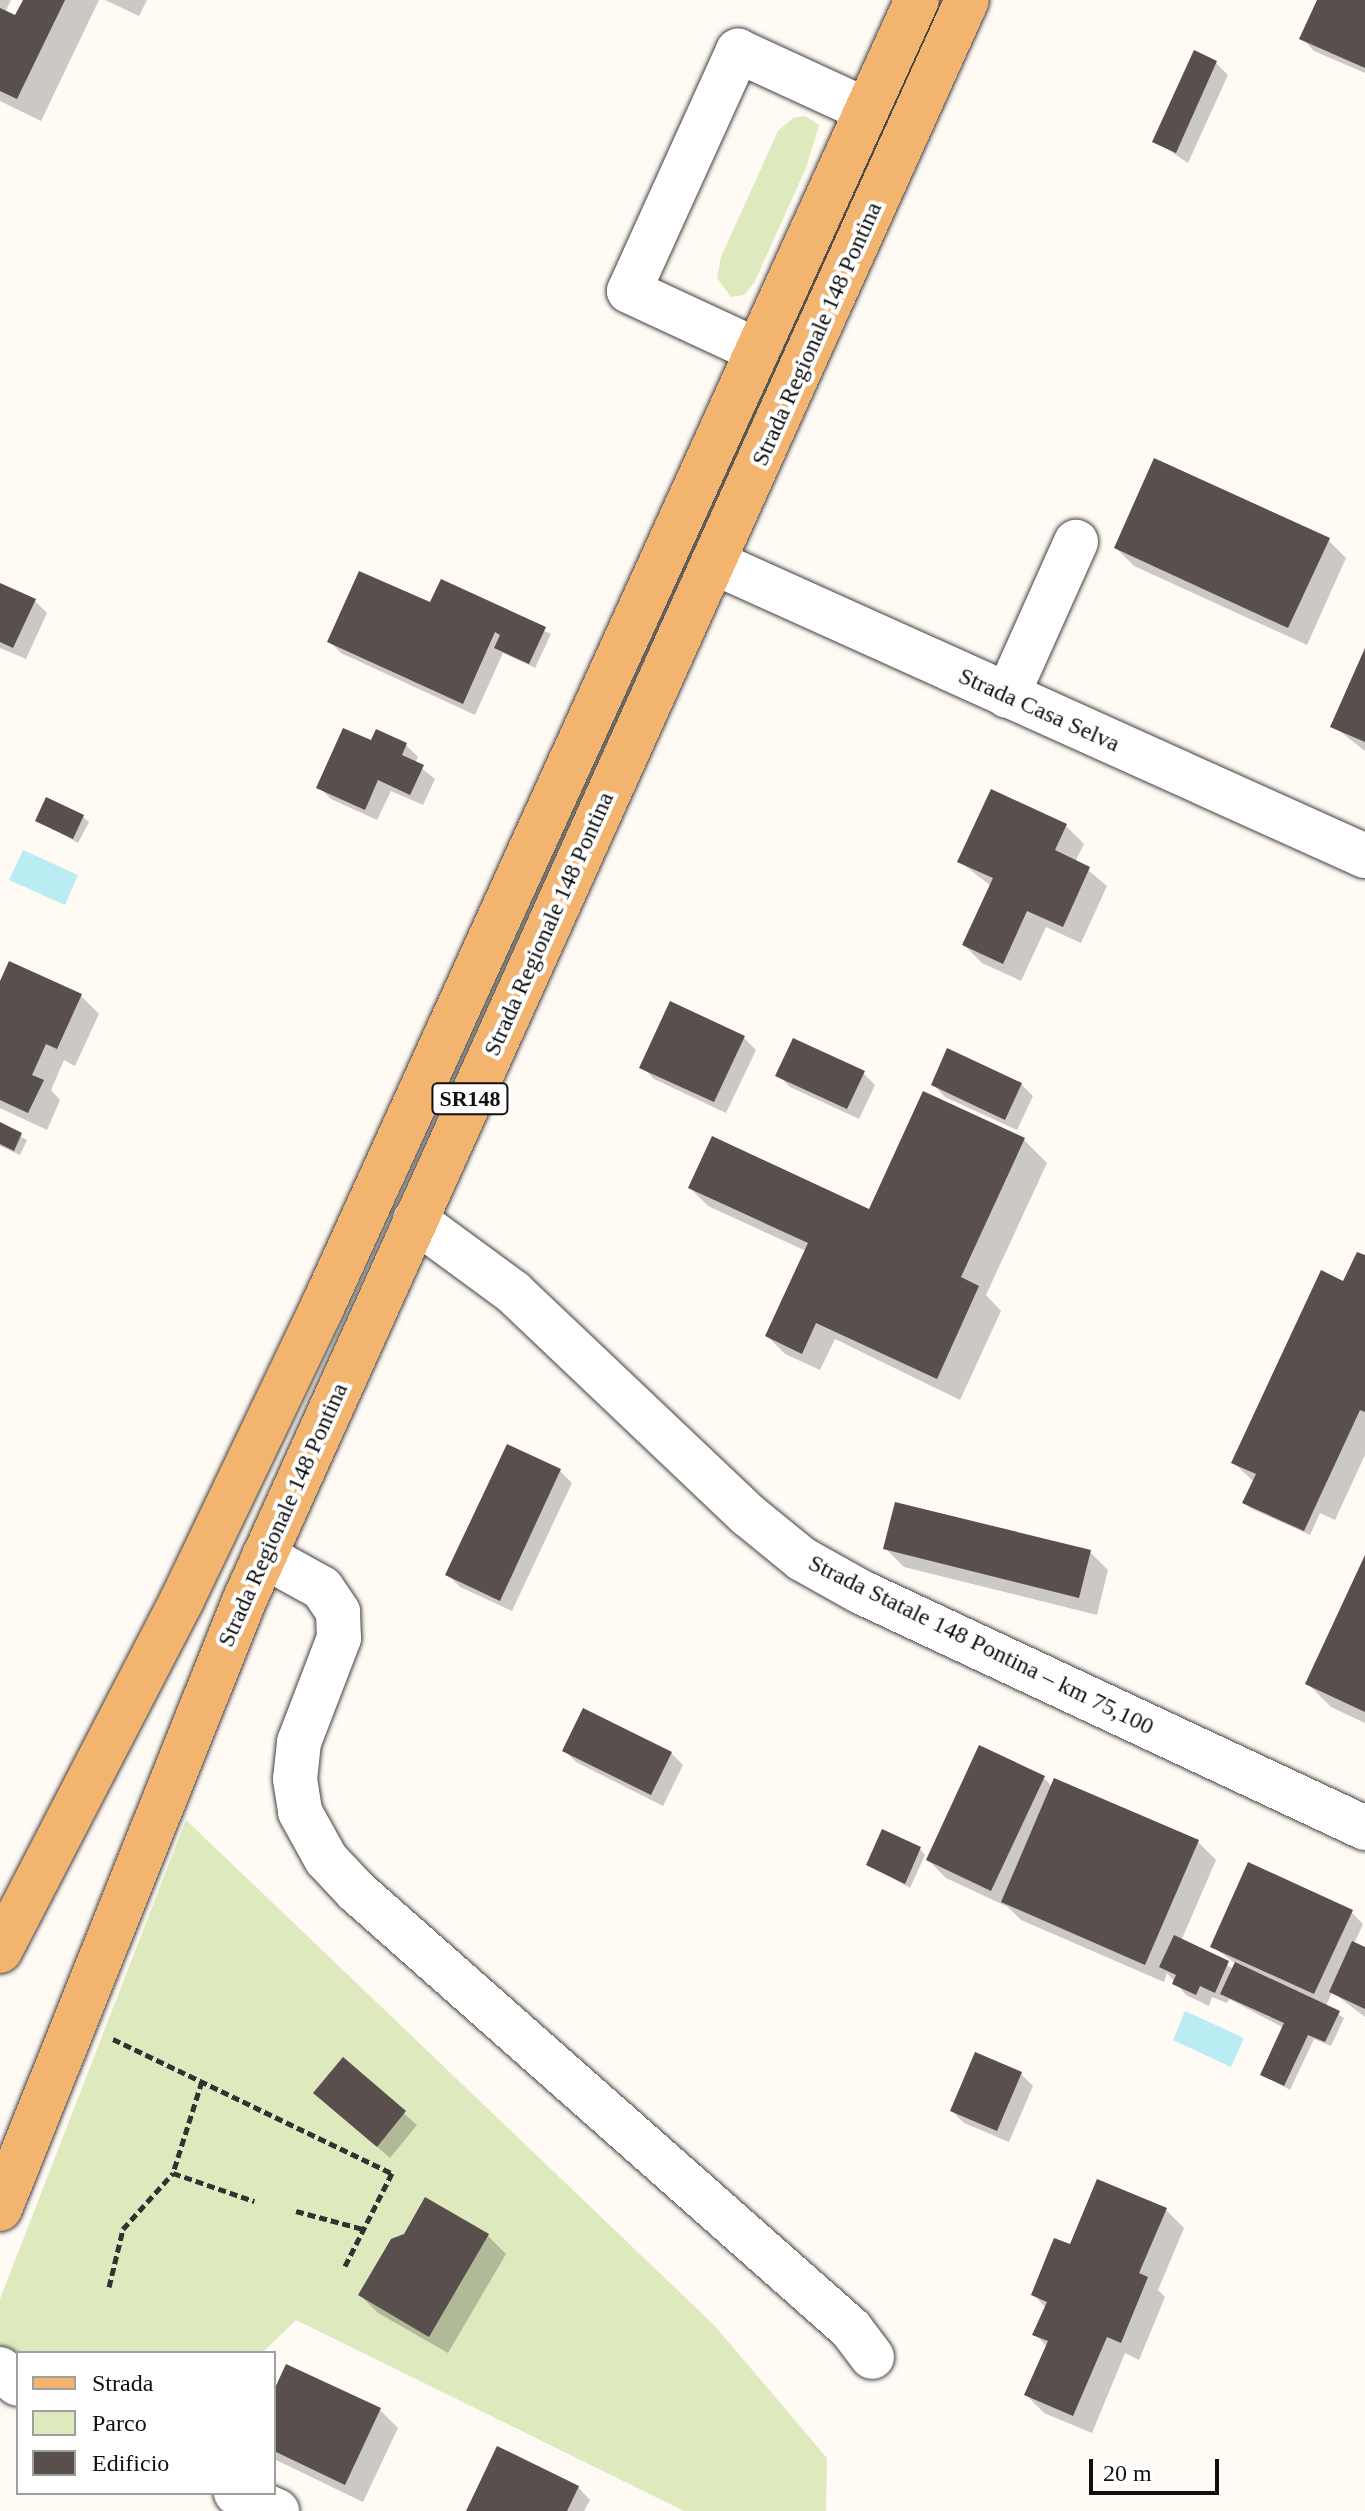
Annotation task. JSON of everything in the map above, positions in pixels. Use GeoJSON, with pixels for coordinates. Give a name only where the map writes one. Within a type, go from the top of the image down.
{"type":"FeatureCollection","features":[{"type":"Feature","properties":{"kind":"main road","name":"Strada Regionale 148 Pontina"},"geometry":{"type":"LineString","coordinates":[[0,1951],[182,1600],[321,1310],[917,0]]}},
{"type":"Feature","properties":{"kind":"main road","name":"Strada Regionale 148 Pontina"},"geometry":{"type":"LineString","coordinates":[[0,2209],[264,1556],[967,0]]}},
{"type":"Feature","properties":{"kind":"street"},"geometry":{"type":"LineString","coordinates":[[756,350],[629,291],[738,51],[866,110]]}},
{"type":"Feature","properties":{"kind":"street"},"geometry":{"type":"LineString","coordinates":[[1007,696],[1076,542]]}},
{"type":"Feature","properties":{"kind":"street","name":"Strada Casa Selva"},"geometry":{"type":"LineString","coordinates":[[713,562],[1365,856]]}},
{"type":"Feature","properties":{"kind":"street","name":"Strada Statale 148 Pontina – km 75,100"},"geometry":{"type":"LineString","coordinates":[[415,1220],[536,1312],[748,1515],[802,1559],[861,1592],[1365,1828]]}},
{"type":"Feature","properties":{"kind":"street"},"geometry":{"type":"LineString","coordinates":[[264,1556],[322,1588],[338,1612],[339,1638],[299,1742],[295,1779],[300,1812],[326,1859],[356,1891],[851,2329],[872,2357]]}},
{"type":"Feature","properties":{"kind":"street"},"geometry":{"type":"LineString","coordinates":[[0,2369],[16,2382]]}},
{"type":"Feature","properties":{"kind":"street"},"geometry":{"type":"LineString","coordinates":[[241,2495],[277,2511]]}},
{"type":"Feature","properties":{"kind":"path"},"geometry":{"type":"LineString","coordinates":[[76,2020],[392,2173],[344,2268]]}},
{"type":"Feature","properties":{"kind":"path"},"geometry":{"type":"LineString","coordinates":[[109,2287],[123,2229],[173,2173],[202,2081]]}},
{"type":"Feature","properties":{"kind":"path"},"geometry":{"type":"LineString","coordinates":[[173,2173],[254,2201]]}},
{"type":"Feature","properties":{"kind":"path"},"geometry":{"type":"LineString","coordinates":[[296,2211],[363,2229]]}},
{"type":"Feature","properties":{"kind":"green space"},"geometry":{"type":"Polygon","coordinates":[[[805,116],[819,125],[806,168],[754,283],[744,295],[731,297],[717,278],[721,257],[778,131],[793,118],[805,116]]]}},
{"type":"Feature","properties":{"kind":"green space"},"geometry":{"type":"Polygon","coordinates":[[[186,1820],[714,2325],[827,2458],[826,2511],[684,2511],[296,2320],[264,2351],[16,2351],[16,2367],[0,2358],[0,2299],[186,1820]]]}},
{"type":"Feature","properties":{"kind":"water"},"geometry":{"type":"Polygon","coordinates":[[[23,850],[78,875],[65,905],[9,880],[23,850]]]}},
{"type":"Feature","properties":{"kind":"water"},"geometry":{"type":"Polygon","coordinates":[[[1185,2011],[1244,2038],[1231,2067],[1173,2040],[1185,2011]]]}},
{"type":"Feature","properties":{"kind":"building"},"geometry":{"type":"Polygon","coordinates":[[[23,0],[65,0],[17,99],[0,91],[0,8],[15,15],[23,0]]]}},
{"type":"Feature","properties":{"kind":"building"},"geometry":{"type":"Polygon","coordinates":[[[1317,0],[1365,0],[1365,68],[1299,39],[1317,0]]]}},
{"type":"Feature","properties":{"kind":"building"},"geometry":{"type":"Polygon","coordinates":[[[1194,50],[1217,61],[1176,153],[1152,142],[1194,50]]]}},
{"type":"Feature","properties":{"kind":"building"},"geometry":{"type":"Polygon","coordinates":[[[1154,458],[1330,538],[1288,628],[1114,548],[1154,458]]]}},
{"type":"Feature","properties":{"kind":"building"},"geometry":{"type":"Polygon","coordinates":[[[359,571],[430,602],[441,579],[546,627],[529,664],[494,648],[500,635],[495,632],[463,704],[327,642],[359,571]]]}},
{"type":"Feature","properties":{"kind":"building"},"geometry":{"type":"Polygon","coordinates":[[[0,583],[36,599],[13,648],[0,642],[0,583]]]}},
{"type":"Feature","properties":{"kind":"building"},"geometry":{"type":"Polygon","coordinates":[[[1365,648],[1365,742],[1330,727],[1365,648]]]}},
{"type":"Feature","properties":{"kind":"building"},"geometry":{"type":"Polygon","coordinates":[[[343,728],[371,740],[376,729],[407,743],[402,755],[424,765],[410,795],[378,780],[365,810],[316,788],[343,728]]]}},
{"type":"Feature","properties":{"kind":"building"},"geometry":{"type":"Polygon","coordinates":[[[991,789],[1067,824],[1055,850],[1090,867],[1063,927],[1027,911],[1003,964],[962,945],[993,878],[957,862],[991,789]]]}},
{"type":"Feature","properties":{"kind":"building"},"geometry":{"type":"Polygon","coordinates":[[[46,797],[84,815],[73,839],[35,821],[46,797]]]}},
{"type":"Feature","properties":{"kind":"building"},"geometry":{"type":"Polygon","coordinates":[[[9,961],[82,994],[57,1049],[46,1044],[32,1075],[44,1080],[28,1113],[0,1100],[0,981],[9,961]]]}},
{"type":"Feature","properties":{"kind":"building"},"geometry":{"type":"Polygon","coordinates":[[[670,1001],[745,1036],[714,1102],[639,1068],[670,1001]]]}},
{"type":"Feature","properties":{"kind":"building"},"geometry":{"type":"Polygon","coordinates":[[[793,1038],[865,1071],[847,1109],[775,1076],[793,1038]]]}},
{"type":"Feature","properties":{"kind":"building"},"geometry":{"type":"Polygon","coordinates":[[[947,1048],[1022,1083],[1005,1120],[931,1085],[947,1048]]]}},
{"type":"Feature","properties":{"kind":"building"},"geometry":{"type":"Polygon","coordinates":[[[923,1091],[1025,1138],[961,1277],[979,1286],[937,1379],[816,1323],[802,1354],[765,1336],[808,1243],[688,1188],[712,1136],[869,1209],[923,1091]]]}},
{"type":"Feature","properties":{"kind":"building"},"geometry":{"type":"Polygon","coordinates":[[[0,1122],[22,1133],[14,1151],[0,1144],[0,1122]]]}},
{"type":"Feature","properties":{"kind":"building"},"geometry":{"type":"Polygon","coordinates":[[[1357,1252],[1365,1255],[1365,1412],[1360,1410],[1304,1531],[1242,1503],[1256,1474],[1231,1463],[1321,1270],[1343,1281],[1357,1252]]]}},
{"type":"Feature","properties":{"kind":"building"},"geometry":{"type":"Polygon","coordinates":[[[507,1444],[561,1469],[500,1601],[445,1575],[507,1444]]]}},
{"type":"Feature","properties":{"kind":"building"},"geometry":{"type":"Polygon","coordinates":[[[895,1502],[1091,1550],[1079,1598],[883,1549],[895,1502]]]}},
{"type":"Feature","properties":{"kind":"building"},"geometry":{"type":"Polygon","coordinates":[[[1365,1555],[1365,1712],[1305,1684],[1365,1555]]]}},
{"type":"Feature","properties":{"kind":"building"},"geometry":{"type":"Polygon","coordinates":[[[583,1708],[672,1752],[651,1795],[562,1751],[583,1708]]]}},
{"type":"Feature","properties":{"kind":"building"},"geometry":{"type":"Polygon","coordinates":[[[979,1745],[1045,1776],[991,1891],[926,1860],[979,1745]]]}},
{"type":"Feature","properties":{"kind":"building"},"geometry":{"type":"Polygon","coordinates":[[[1054,1778],[1199,1840],[1145,1965],[1001,1902],[1054,1778]]]}},
{"type":"Feature","properties":{"kind":"building"},"geometry":{"type":"Polygon","coordinates":[[[882,1829],[921,1847],[905,1884],[866,1865],[882,1829]]]}},
{"type":"Feature","properties":{"kind":"building"},"geometry":{"type":"Polygon","coordinates":[[[1248,1862],[1353,1910],[1314,1994],[1210,1947],[1248,1862]]]}},
{"type":"Feature","properties":{"kind":"building"},"geometry":{"type":"Polygon","coordinates":[[[1174,1935],[1229,1961],[1215,1993],[1200,1986],[1196,1995],[1172,1984],[1176,1975],[1159,1967],[1174,1935]]]}},
{"type":"Feature","properties":{"kind":"building"},"geometry":{"type":"Polygon","coordinates":[[[1352,1941],[1365,1947],[1365,2009],[1329,1992],[1352,1941]]]}},
{"type":"Feature","properties":{"kind":"building"},"geometry":{"type":"Polygon","coordinates":[[[1235,1962],[1340,2011],[1325,2042],[1308,2035],[1284,2086],[1260,2075],[1284,2023],[1220,1994],[1235,1962]]]}},
{"type":"Feature","properties":{"kind":"building"},"geometry":{"type":"Polygon","coordinates":[[[975,2052],[1022,2072],[997,2131],[950,2111],[975,2052]]]}},
{"type":"Feature","properties":{"kind":"building"},"geometry":{"type":"Polygon","coordinates":[[[343,2057],[406,2111],[377,2147],[313,2093],[343,2057]]]}},
{"type":"Feature","properties":{"kind":"building"},"geometry":{"type":"Polygon","coordinates":[[[1097,2179],[1167,2208],[1139,2273],[1148,2277],[1121,2343],[1107,2337],[1073,2416],[1024,2395],[1048,2341],[1032,2335],[1047,2302],[1031,2295],[1054,2238],[1070,2244],[1097,2179]]]}},
{"type":"Feature","properties":{"kind":"building"},"geometry":{"type":"Polygon","coordinates":[[[425,2197],[489,2234],[429,2337],[358,2295],[391,2239],[404,2234],[425,2197]]]}},
{"type":"Feature","properties":{"kind":"building"},"geometry":{"type":"Polygon","coordinates":[[[286,2364],[381,2408],[345,2485],[276,2452],[276,2386],[286,2364]]]}},
{"type":"Feature","properties":{"kind":"building"},"geometry":{"type":"Polygon","coordinates":[[[497,2446],[579,2486],[567,2511],[466,2511],[497,2446]]]}}]}
